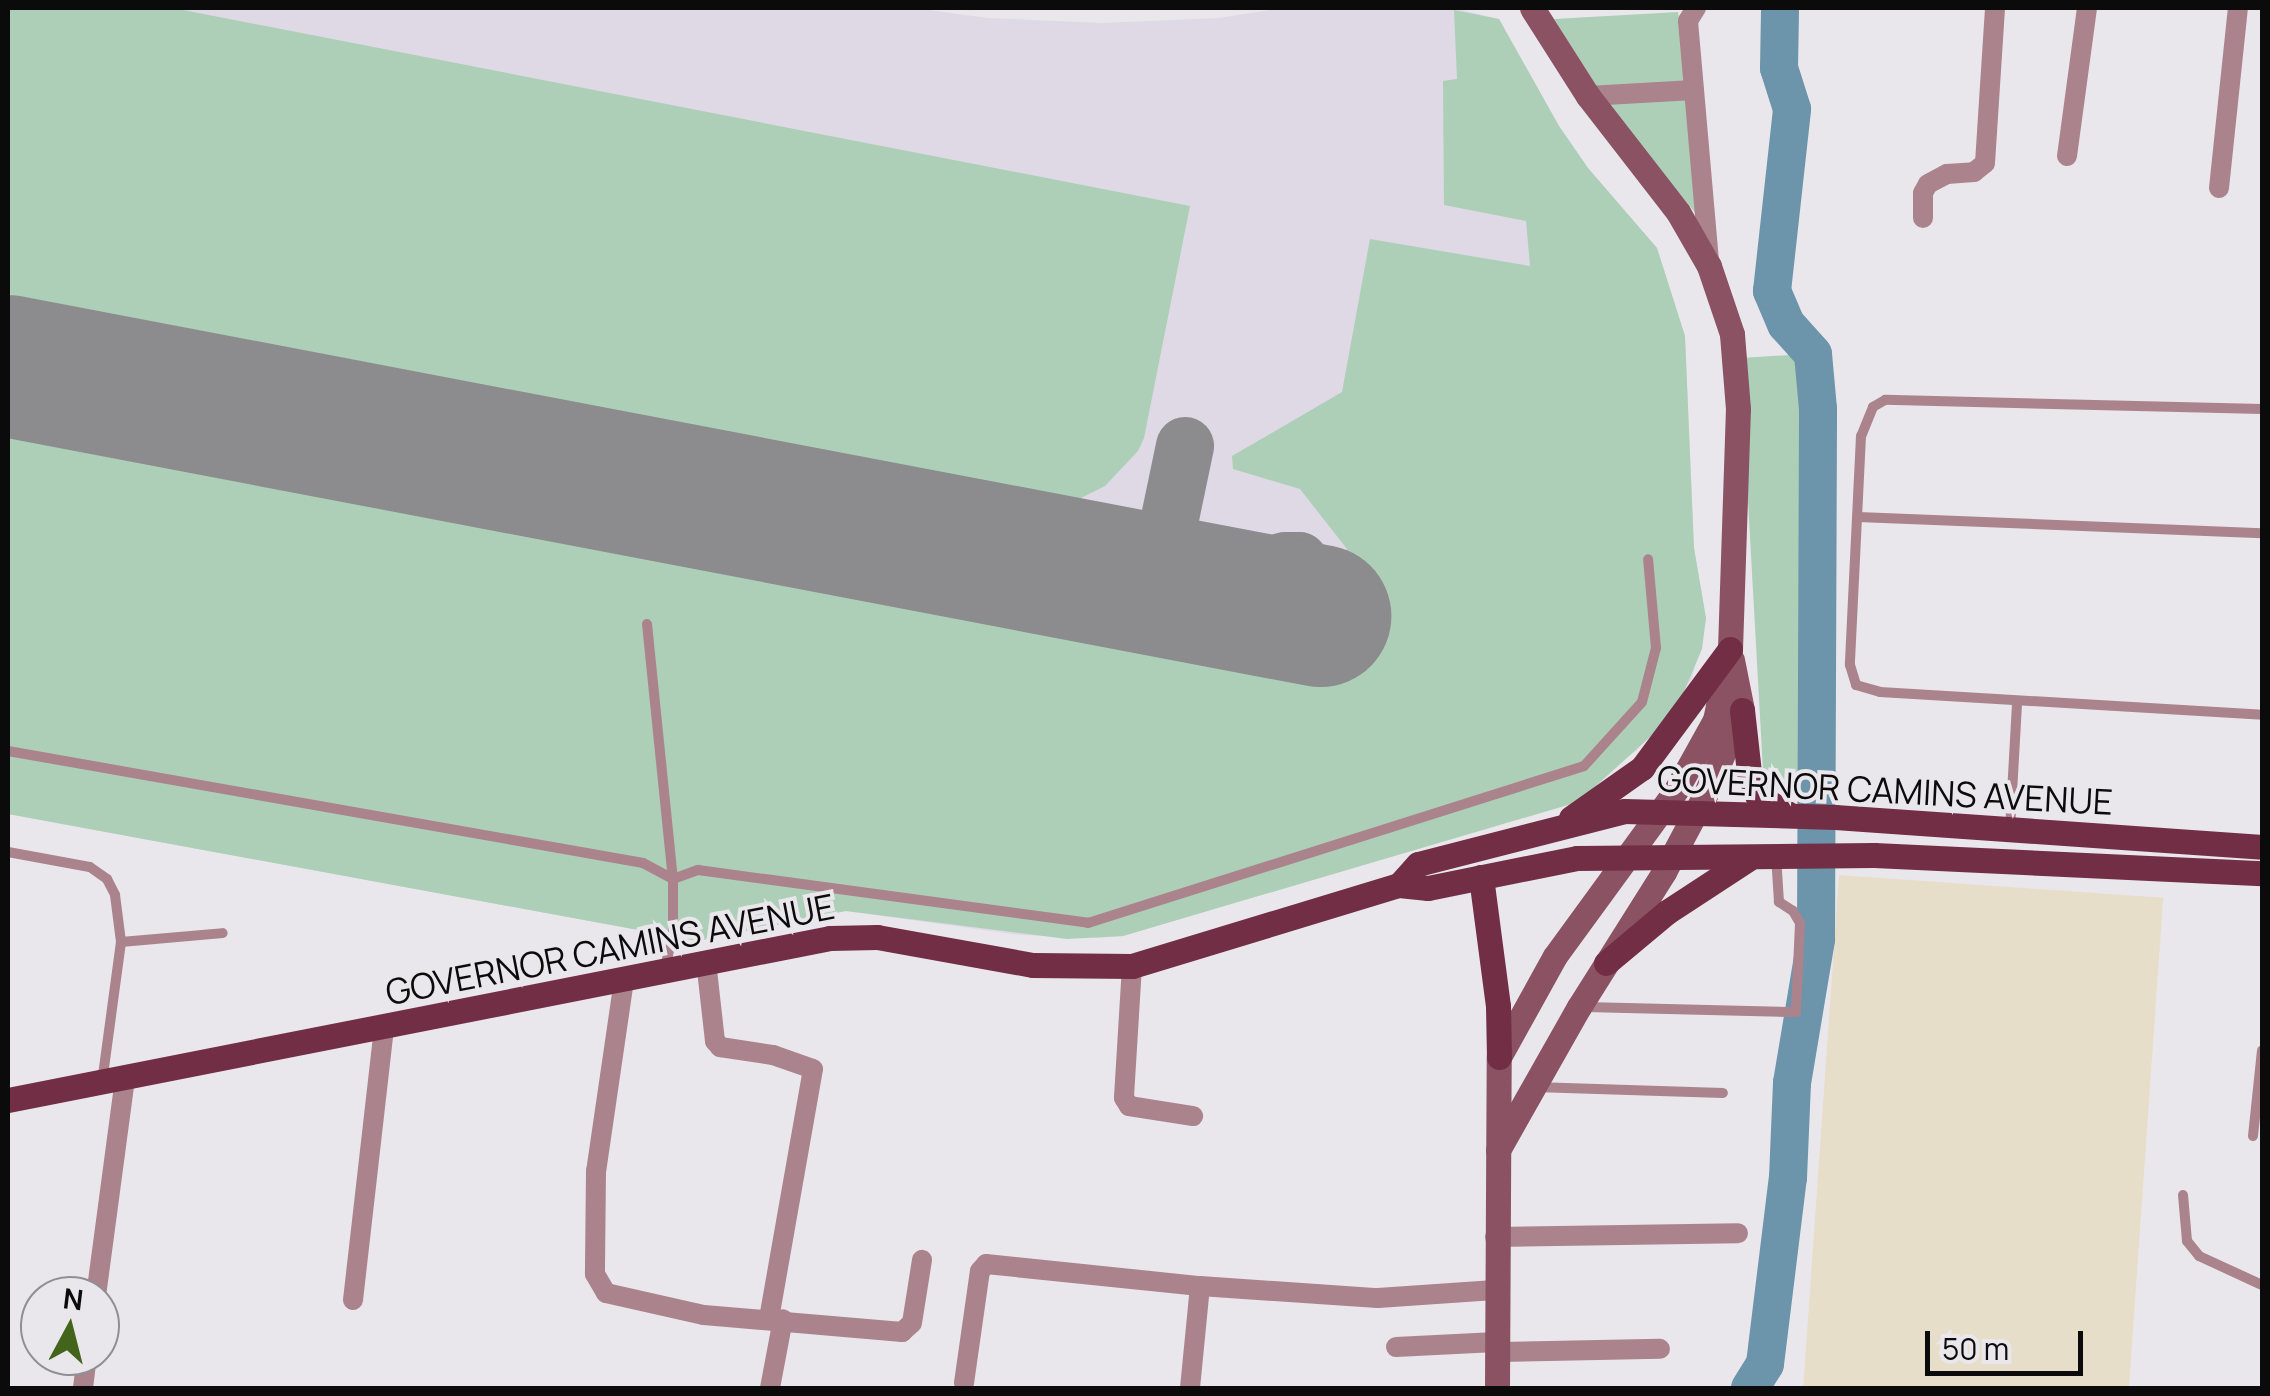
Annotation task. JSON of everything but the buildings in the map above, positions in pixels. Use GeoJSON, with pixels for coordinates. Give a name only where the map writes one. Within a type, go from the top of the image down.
{"type":"FeatureCollection","features":[{"type":"Feature","properties":{"kind":"main road"},"geometry":{"type":"LineString","coordinates":[[1498,1057],[1555,956],[1660,812],[1715,720],[1730,649],[1738,410],[1732,334],[1709,266],[1678,212],[1588,96],[1532,8]]}},
{"type":"Feature","properties":{"kind":"main road"},"geometry":{"type":"LineString","coordinates":[[1730,649],[1749,772],[1757,795],[1792,816]]}},
{"type":"Feature","properties":{"kind":"main road"},"geometry":{"type":"LineString","coordinates":[[1559,826],[1642,768],[1730,649]]}},
{"type":"Feature","properties":{"kind":"main road"},"geometry":{"type":"LineString","coordinates":[[1496,1154],[1579,1006],[1673,855],[1742,710]]}},
{"type":"Feature","properties":{"kind":"main road","name":"GOVERNOR CAMINS AVENUE"},"geometry":{"type":"LineString","coordinates":[[1399,885],[1418,864],[1624,811],[1835,818],[2262,847]]}},
{"type":"Feature","properties":{"kind":"main road"},"geometry":{"type":"LineString","coordinates":[[1606,963],[1680,903],[1774,855]]}},
{"type":"Feature","properties":{"kind":"main road","name":"GOVERNOR CAMINS AVENUE"},"geometry":{"type":"LineString","coordinates":[[8,1100],[830,938],[877,937],[1033,965],[1132,966],[1399,885],[1428,888],[1577,858],[1834,855],[2262,873]]}},
{"type":"Feature","properties":{"kind":"main road"},"geometry":{"type":"LineString","coordinates":[[1481,877],[1498,1006],[1497,1388]]}},
{"type":"Feature","properties":{"kind":"street"},"geometry":{"type":"LineString","coordinates":[[1696,8],[1688,21],[1709,266]]}},
{"type":"Feature","properties":{"kind":"street"},"geometry":{"type":"LineString","coordinates":[[1922,218],[1923,193],[1928,184],[1947,174],[1974,172],[1986,163],[1995,8]]}},
{"type":"Feature","properties":{"kind":"street"},"geometry":{"type":"LineString","coordinates":[[2068,156],[2087,8]]}},
{"type":"Feature","properties":{"kind":"street"},"geometry":{"type":"LineString","coordinates":[[2220,188],[2238,8]]}},
{"type":"Feature","properties":{"kind":"street"},"geometry":{"type":"LineString","coordinates":[[1588,96],[1694,90]]}},
{"type":"Feature","properties":{"kind":"street"},"geometry":{"type":"LineString","coordinates":[[706,962],[715,1041],[720,1047],[773,1056],[813,1069],[776,1319],[770,1388]]}},
{"type":"Feature","properties":{"kind":"street"},"geometry":{"type":"LineString","coordinates":[[1132,966],[1124,1098],[1129,1106],[1193,1116]]}},
{"type":"Feature","properties":{"kind":"street"},"geometry":{"type":"LineString","coordinates":[[624,980],[599,1138],[598,1285],[606,1294],[704,1315],[902,1332],[912,1323],[922,1260]]}},
{"type":"Feature","properties":{"kind":"street"},"geometry":{"type":"LineString","coordinates":[[352,1300],[384,1028]]}},
{"type":"Feature","properties":{"kind":"street"},"geometry":{"type":"LineString","coordinates":[[98,1276],[114,1080]]}},
{"type":"Feature","properties":{"kind":"street"},"geometry":{"type":"LineString","coordinates":[[1495,1237],[1738,1232]]}},
{"type":"Feature","properties":{"kind":"street"},"geometry":{"type":"LineString","coordinates":[[964,1383],[980,1270],[986,1264],[1200,1286],[1378,1298],[1495,1290]]}},
{"type":"Feature","properties":{"kind":"street"},"geometry":{"type":"LineString","coordinates":[[1190,1388],[1200,1286]]}},
{"type":"Feature","properties":{"kind":"street"},"geometry":{"type":"LineString","coordinates":[[1396,1347],[1660,1349]]}},
{"type":"Feature","properties":{"kind":"lane"},"geometry":{"type":"LineString","coordinates":[[2262,409],[1885,400],[1872,407],[1860,436],[1850,665],[1856,686],[1880,692],[2262,715]]}},
{"type":"Feature","properties":{"kind":"lane"},"geometry":{"type":"LineString","coordinates":[[1858,517],[2262,533]]}},
{"type":"Feature","properties":{"kind":"lane"},"geometry":{"type":"LineString","coordinates":[[8,751],[636,861],[673,880],[698,870],[1088,923],[1574,772],[1642,702],[1656,648],[1648,559]]}},
{"type":"Feature","properties":{"kind":"lane"},"geometry":{"type":"LineString","coordinates":[[646,624],[673,880],[673,935],[664,970]]}},
{"type":"Feature","properties":{"kind":"lane"},"geometry":{"type":"LineString","coordinates":[[2010,830],[2017,702]]}},
{"type":"Feature","properties":{"kind":"lane"},"geometry":{"type":"LineString","coordinates":[[8,852],[90,867],[107,880],[116,895],[121,942],[114,1080]]}},
{"type":"Feature","properties":{"kind":"lane"},"geometry":{"type":"LineString","coordinates":[[1579,1006],[1796,1012],[1800,923],[1793,911],[1778,902],[1774,855]]}},
{"type":"Feature","properties":{"kind":"lane"},"geometry":{"type":"LineString","coordinates":[[121,942],[223,933]]}},
{"type":"Feature","properties":{"kind":"lane"},"geometry":{"type":"LineString","coordinates":[[2252,1136],[2262,1050]]}},
{"type":"Feature","properties":{"kind":"lane"},"geometry":{"type":"LineString","coordinates":[[1533,1088],[1723,1093]]}},
{"type":"Feature","properties":{"kind":"lane"},"geometry":{"type":"LineString","coordinates":[[2183,1195],[2188,1241],[2199,1256],[2262,1286]]}},
{"type":"Feature","properties":{"kind":"shaded area"},"geometry":{"type":"Polygon","coordinates":[[[8,8],[913,8],[988,18],[1101,23],[1219,18],[1284,8],[1454,8],[1499,19],[1559,126],[1588,168],[1657,248],[1685,336],[1694,548],[1706,618],[1692,679],[1635,752],[1458,836],[1123,936],[1100,938],[1020,935],[846,911],[698,941],[8,814],[8,8]]]}},
{"type":"Feature","properties":{"kind":"shaded area"},"geometry":{"type":"Polygon","coordinates":[[[1839,875],[2163,898],[2129,1388],[1803,1388],[1839,875]]]}},
{"type":"Feature","properties":{"kind":"green space"},"geometry":{"type":"Polygon","coordinates":[[[8,8],[173,8],[1190,206],[1144,438],[1138,451],[1105,486],[1079,499],[8,294],[8,8]]]}},
{"type":"Feature","properties":{"kind":"green space"},"geometry":{"type":"Polygon","coordinates":[[[1454,10],[1499,19],[1559,126],[1588,168],[1657,248],[1685,336],[1694,548],[1706,618],[1702,649],[1678,706],[1659,729],[1578,802],[1123,936],[1067,939],[846,911],[698,941],[8,814],[8,431],[1317,677],[1347,549],[1300,489],[1233,469],[1232,456],[1342,392],[1370,239],[1530,266],[1526,221],[1444,205],[1443,81],[1457,79],[1454,10]]]}},
{"type":"Feature","properties":{"kind":"green space"},"geometry":{"type":"Polygon","coordinates":[[[1678,12],[1688,84],[1599,90],[1554,19],[1678,12]]]}},
{"type":"Feature","properties":{"kind":"green space"},"geometry":{"type":"Polygon","coordinates":[[[1689,98],[1697,215],[1604,101],[1689,98]]]}},
{"type":"Feature","properties":{"kind":"green space"},"geometry":{"type":"Polygon","coordinates":[[[1807,354],[1806,788],[1773,787],[1763,770],[1740,358],[1807,354]]]}},
{"type":"Feature","properties":{"kind":"waterway"},"geometry":{"type":"LineString","coordinates":[[1750,1388],[1765,1364],[1788,1178],[1792,1083],[1816,939],[1818,409],[1813,354],[1786,324],[1772,291],[1792,109],[1779,68],[1780,8]]}},
{"type":"Feature","properties":{"kind":"taxiway"},"geometry":{"type":"LineString","coordinates":[[1156,585],[1185,446]]}},
{"type":"Feature","properties":{"kind":"taxiway"},"geometry":{"type":"LineString","coordinates":[[1172,588],[1286,561],[1299,561],[1305,568],[1299,612],[1271,639],[1249,640],[1200,593]]}},
{"type":"Feature","properties":{"kind":"runway"},"geometry":{"type":"LineString","coordinates":[[8,366],[1320,616]]}}]}
